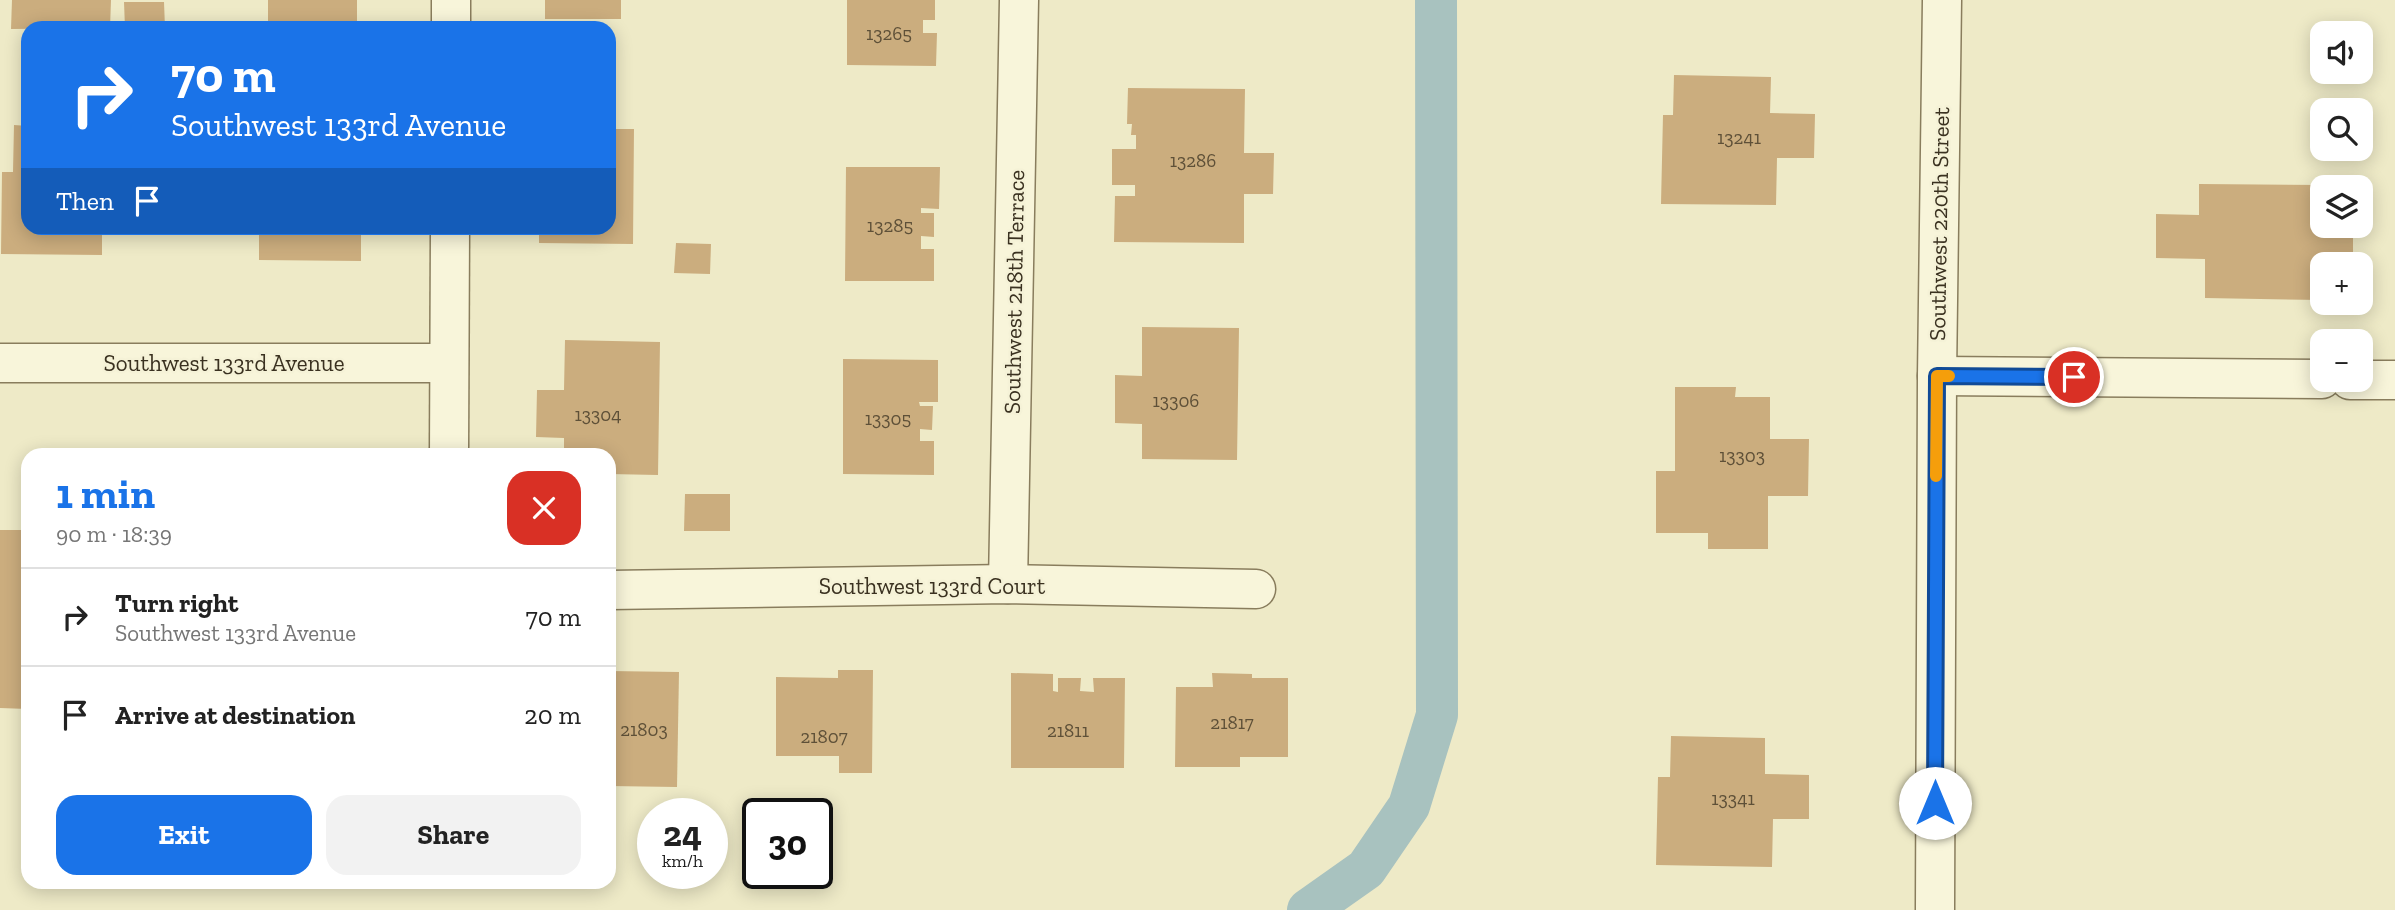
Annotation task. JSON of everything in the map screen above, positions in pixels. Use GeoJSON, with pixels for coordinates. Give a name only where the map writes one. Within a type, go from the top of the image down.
{"type":"FeatureCollection","features":[{"type":"Feature","properties":{"kind":"street"},"geometry":{"type":"LineString","coordinates":[[451,0],[451,21]]}},
{"type":"Feature","properties":{"kind":"street","name":"Southwest 218th Terrace"},"geometry":{"type":"LineString","coordinates":[[1008,584],[1019,0]]}},
{"type":"Feature","properties":{"kind":"street","name":"Southwest 220th Street"},"geometry":{"type":"LineString","coordinates":[[1935,910],[1937,376],[1942,0]]}},
{"type":"Feature","properties":{"kind":"street"},"geometry":{"type":"LineString","coordinates":[[449,448],[450,235]]}},
{"type":"Feature","properties":{"kind":"street","name":"Southwest 133rd Avenue"},"geometry":{"type":"LineString","coordinates":[[0,363],[449,363]]}},
{"type":"Feature","properties":{"kind":"street"},"geometry":{"type":"LineString","coordinates":[[1937,376],[2310,380]]}},
{"type":"Feature","properties":{"kind":"street"},"geometry":{"type":"LineString","coordinates":[[2373,380],[2395,380]]}},
{"type":"Feature","properties":{"kind":"street","name":"Southwest 133rd Court"},"geometry":{"type":"LineString","coordinates":[[616,590],[1008,584],[1256,589]]}},
{"type":"Feature","properties":{"kind":"building"},"geometry":{"type":"Polygon","coordinates":[[[12,0],[111,0],[110,21],[21,21],[21,29],[11,29],[12,0]]]}},
{"type":"Feature","properties":{"kind":"building"},"geometry":{"type":"Polygon","coordinates":[[[268,0],[357,0],[357,21],[268,21],[268,0]]]}},
{"type":"Feature","properties":{"kind":"building"},"geometry":{"type":"Polygon","coordinates":[[[545,0],[621,0],[621,19],[545,19],[545,0]]]}},
{"type":"Feature","properties":{"kind":"building"},"geometry":{"type":"Polygon","coordinates":[[[847,0],[935,0],[935,20],[923,20],[923,33],[937,33],[936,66],[847,65],[847,0]]]}},
{"type":"Feature","properties":{"kind":"building"},"geometry":{"type":"Polygon","coordinates":[[[124,2],[164,2],[165,21],[125,21],[124,2]]]}},
{"type":"Feature","properties":{"kind":"building"},"geometry":{"type":"Polygon","coordinates":[[[1674,75],[1771,77],[1770,113],[1815,114],[1814,158],[1777,158],[1776,205],[1661,204],[1663,115],[1673,115],[1674,75]]]}},
{"type":"Feature","properties":{"kind":"building"},"geometry":{"type":"Polygon","coordinates":[[[1128,88],[1245,89],[1244,153],[1274,153],[1273,194],[1244,194],[1244,243],[1114,242],[1115,196],[1135,196],[1135,185],[1112,185],[1112,149],[1136,149],[1136,135],[1131,135],[1132,124],[1127,124],[1128,88]]]}},
{"type":"Feature","properties":{"kind":"building"},"geometry":{"type":"Polygon","coordinates":[[[14,125],[21,126],[21,235],[102,235],[102,255],[1,254],[2,172],[13,172],[14,125]]]}},
{"type":"Feature","properties":{"kind":"building"},"geometry":{"type":"Polygon","coordinates":[[[616,129],[634,129],[633,244],[539,243],[539,235],[616,235],[616,129]]]}},
{"type":"Feature","properties":{"kind":"building"},"geometry":{"type":"Polygon","coordinates":[[[846,167],[940,167],[939,209],[921,208],[921,213],[934,213],[934,237],[921,236],[921,249],[934,249],[934,281],[845,281],[846,167]]]}},
{"type":"Feature","properties":{"kind":"building"},"geometry":{"type":"Polygon","coordinates":[[[2199,184],[2310,185],[2310,238],[2353,238],[2353,252],[2310,252],[2310,300],[2205,298],[2205,259],[2156,258],[2156,214],[2199,215],[2199,184]]]}},
{"type":"Feature","properties":{"kind":"building"},"geometry":{"type":"Polygon","coordinates":[[[259,235],[361,235],[361,261],[259,260],[259,235]]]}},
{"type":"Feature","properties":{"kind":"building"},"geometry":{"type":"Polygon","coordinates":[[[676,243],[711,244],[710,274],[674,273],[676,243]]]}},
{"type":"Feature","properties":{"kind":"building"},"geometry":{"type":"Polygon","coordinates":[[[1142,327],[1239,328],[1237,460],[1142,459],[1142,424],[1115,423],[1115,375],[1142,376],[1142,327]]]}},
{"type":"Feature","properties":{"kind":"building"},"geometry":{"type":"Polygon","coordinates":[[[565,340],[660,342],[658,475],[616,474],[616,448],[564,448],[564,438],[536,437],[537,390],[564,390],[565,340]]]}},
{"type":"Feature","properties":{"kind":"building"},"geometry":{"type":"Polygon","coordinates":[[[843,359],[938,360],[938,402],[919,402],[920,406],[933,406],[932,430],[920,429],[920,441],[934,441],[934,475],[843,474],[843,359]]]}},
{"type":"Feature","properties":{"kind":"building"},"geometry":{"type":"Polygon","coordinates":[[[1675,387],[1736,387],[1735,397],[1770,397],[1770,439],[1809,439],[1808,496],[1768,496],[1768,549],[1708,549],[1708,533],[1656,533],[1656,471],[1675,471],[1675,387]]]}},
{"type":"Feature","properties":{"kind":"building"},"geometry":{"type":"Polygon","coordinates":[[[685,494],[730,494],[730,531],[684,531],[685,494]]]}},
{"type":"Feature","properties":{"kind":"building"},"geometry":{"type":"Polygon","coordinates":[[[0,530],[21,530],[21,709],[0,708],[0,530]]]}},
{"type":"Feature","properties":{"kind":"building"},"geometry":{"type":"Polygon","coordinates":[[[838,670],[873,670],[872,773],[839,773],[839,756],[776,756],[776,677],[838,678],[838,670]]]}},
{"type":"Feature","properties":{"kind":"building"},"geometry":{"type":"Polygon","coordinates":[[[616,671],[679,672],[677,787],[616,786],[616,671]]]}},
{"type":"Feature","properties":{"kind":"building"},"geometry":{"type":"Polygon","coordinates":[[[1011,673],[1053,674],[1053,691],[1058,692],[1058,678],[1081,678],[1080,691],[1094,692],[1093,678],[1125,678],[1124,768],[1011,768],[1011,673]]]}},
{"type":"Feature","properties":{"kind":"building"},"geometry":{"type":"Polygon","coordinates":[[[1212,673],[1252,674],[1252,678],[1288,678],[1288,757],[1240,757],[1240,767],[1175,767],[1176,687],[1213,687],[1212,673]]]}},
{"type":"Feature","properties":{"kind":"building"},"geometry":{"type":"Polygon","coordinates":[[[1671,736],[1765,738],[1765,774],[1809,775],[1809,819],[1773,819],[1772,867],[1656,865],[1658,777],[1670,777],[1671,736]]]}},
{"type":"Feature","properties":{"kind":"waterway"},"geometry":{"type":"LineString","coordinates":[[1308,910],[1366,869],[1409,806],[1437,715],[1436,0]]}},
{"type":"Feature","properties":{"kind":"slow traffic"},"geometry":{"type":"LineString","coordinates":[[1936,476],[1937,376],[1949,376]]}},
{"type":"Feature","properties":{"kind":"route"},"geometry":{"type":"LineString","coordinates":[[1935,803],[1937,376],[2074,377]]}}]}
